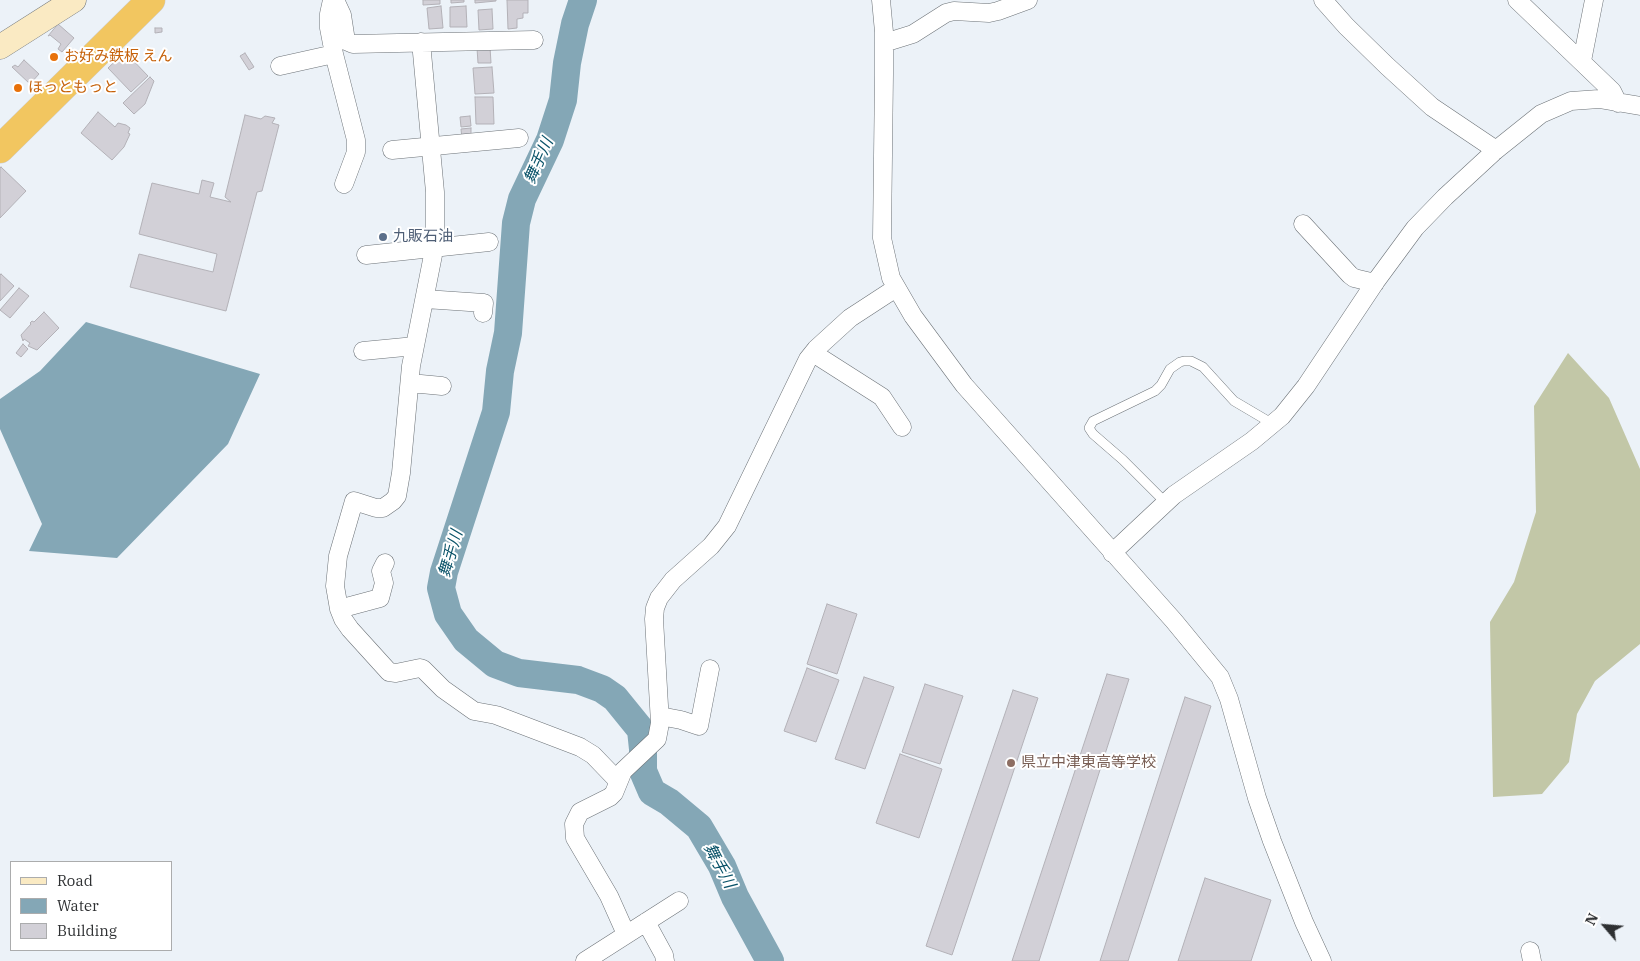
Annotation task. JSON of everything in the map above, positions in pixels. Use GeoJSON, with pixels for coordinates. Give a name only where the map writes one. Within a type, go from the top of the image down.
{"type":"FeatureCollection","features":[{"type":"Feature","properties":{"kind":"highway"},"geometry":{"type":"LineString","coordinates":[[0,149],[151,0]]}},
{"type":"Feature","properties":{"kind":"main road"},"geometry":{"type":"LineString","coordinates":[[0,47],[69,1]]}},
{"type":"Feature","properties":{"kind":"street"},"geometry":{"type":"LineString","coordinates":[[334,0],[342,15],[344,35],[348,43],[534,40]]}},
{"type":"Feature","properties":{"kind":"street"},"geometry":{"type":"LineString","coordinates":[[334,0],[329,14],[329,28],[356,140],[356,152],[344,184]]}},
{"type":"Feature","properties":{"kind":"street"},"geometry":{"type":"LineString","coordinates":[[881,0],[884,43],[882,238],[888,268],[896,288],[932,342],[964,385],[1174,621],[1220,677],[1227,693],[1266,824],[1295,900],[1322,961]]}},
{"type":"Feature","properties":{"kind":"street"},"geometry":{"type":"LineString","coordinates":[[884,43],[913,34],[946,13],[954,11],[989,13],[1028,0]]}},
{"type":"Feature","properties":{"kind":"street"},"geometry":{"type":"LineString","coordinates":[[1323,0],[1346,26],[1432,107],[1496,150]]}},
{"type":"Feature","properties":{"kind":"street"},"geometry":{"type":"LineString","coordinates":[[1517,0],[1612,91],[1618,103]]}},
{"type":"Feature","properties":{"kind":"street"},"geometry":{"type":"LineString","coordinates":[[1582,61],[1594,0]]}},
{"type":"Feature","properties":{"kind":"street"},"geometry":{"type":"LineString","coordinates":[[421,42],[432,146],[435,192],[435,248],[415,346],[397,496],[383,508],[376,508],[354,501],[338,556],[335,586],[340,609],[343,619],[350,629],[389,672],[396,673],[420,668],[424,669],[443,689],[474,711],[496,715],[580,747],[593,755],[618,781]]}},
{"type":"Feature","properties":{"kind":"street"},"geometry":{"type":"LineString","coordinates":[[280,66],[334,54]]}},
{"type":"Feature","properties":{"kind":"street"},"geometry":{"type":"LineString","coordinates":[[1112,553],[1166,503],[1193,481],[1252,441],[1291,406],[1375,283],[1425,217],[1496,150],[1530,122],[1556,106],[1571,101],[1599,99],[1640,106]]}},
{"type":"Feature","properties":{"kind":"street"},"geometry":{"type":"LineString","coordinates":[[392,150],[519,138]]}},
{"type":"Feature","properties":{"kind":"street"},"geometry":{"type":"LineString","coordinates":[[1303,224],[1350,275],[1354,278],[1375,283]]}},
{"type":"Feature","properties":{"kind":"street"},"geometry":{"type":"LineString","coordinates":[[366,255],[489,242]]}},
{"type":"Feature","properties":{"kind":"street"},"geometry":{"type":"LineString","coordinates":[[626,934],[609,896],[575,838],[573,830],[580,812],[610,797],[617,788],[622,771],[657,739],[660,716],[654,619],[655,608],[673,580],[711,546],[727,526],[804,367],[813,353],[850,318],[896,288]]}},
{"type":"Feature","properties":{"kind":"street"},"geometry":{"type":"LineString","coordinates":[[425,298],[484,303],[483,313]]}},
{"type":"Feature","properties":{"kind":"street"},"geometry":{"type":"LineString","coordinates":[[363,351],[415,346]]}},
{"type":"Feature","properties":{"kind":"street"},"geometry":{"type":"LineString","coordinates":[[813,353],[882,397],[902,427]]}},
{"type":"Feature","properties":{"kind":"street"},"geometry":{"type":"LineString","coordinates":[[410,383],[442,386]]}},
{"type":"Feature","properties":{"kind":"street"},"geometry":{"type":"LineString","coordinates":[[340,609],[380,598],[384,583],[381,571],[385,563]]}},
{"type":"Feature","properties":{"kind":"street"},"geometry":{"type":"LineString","coordinates":[[660,716],[699,726],[710,669]]}},
{"type":"Feature","properties":{"kind":"street"},"geometry":{"type":"LineString","coordinates":[[585,961],[679,900]]}},
{"type":"Feature","properties":{"kind":"street"},"geometry":{"type":"LineString","coordinates":[[646,922],[664,955],[665,961]]}},
{"type":"Feature","properties":{"kind":"lane"},"geometry":{"type":"LineString","coordinates":[[1166,503],[1123,460],[1092,434],[1089,428],[1093,421],[1155,391],[1161,385],[1170,369],[1180,362],[1191,361],[1203,367],[1234,400],[1273,424]]}},
{"type":"Feature","properties":{"kind":"green space"},"geometry":{"type":"Polygon","coordinates":[[[1568,353],[1609,398],[1640,469],[1640,644],[1595,681],[1577,714],[1569,762],[1542,794],[1493,797],[1490,622],[1514,582],[1536,512],[1534,406],[1568,353]]]}},
{"type":"Feature","properties":{"kind":"water"},"geometry":{"type":"Polygon","coordinates":[[[86,322],[260,374],[228,444],[117,558],[29,551],[42,524],[0,429],[0,399],[40,371],[86,322]]]}},
{"type":"Feature","properties":{"kind":"building"},"geometry":{"type":"Polygon","coordinates":[[[423,0],[440,0],[440,4],[423,5],[423,0]]]}},
{"type":"Feature","properties":{"kind":"building"},"geometry":{"type":"Polygon","coordinates":[[[451,0],[464,0],[464,2],[451,3],[451,0]]]}},
{"type":"Feature","properties":{"kind":"building"},"geometry":{"type":"Polygon","coordinates":[[[475,0],[496,0],[496,1],[475,3],[475,0]]]}},
{"type":"Feature","properties":{"kind":"building"},"geometry":{"type":"Polygon","coordinates":[[[507,0],[528,0],[528,13],[523,13],[523,18],[517,19],[517,28],[508,29],[507,0]]]}},
{"type":"Feature","properties":{"kind":"building"},"geometry":{"type":"Polygon","coordinates":[[[441,6],[443,28],[429,29],[427,8],[441,6]]]}},
{"type":"Feature","properties":{"kind":"building"},"geometry":{"type":"Polygon","coordinates":[[[466,6],[467,27],[450,27],[450,7],[466,6]]]}},
{"type":"Feature","properties":{"kind":"building"},"geometry":{"type":"Polygon","coordinates":[[[492,9],[493,29],[479,30],[478,10],[492,9]]]}},
{"type":"Feature","properties":{"kind":"building"},"geometry":{"type":"Polygon","coordinates":[[[58,24],[74,38],[62,52],[58,49],[61,44],[50,35],[48,36],[58,24]]]}},
{"type":"Feature","properties":{"kind":"building"},"geometry":{"type":"Polygon","coordinates":[[[155,28],[162,28],[162,32],[155,33],[155,28]]]}},
{"type":"Feature","properties":{"kind":"building"},"geometry":{"type":"Polygon","coordinates":[[[490,47],[491,63],[478,63],[477,48],[490,47]]]}},
{"type":"Feature","properties":{"kind":"building"},"geometry":{"type":"Polygon","coordinates":[[[125,52],[148,76],[131,92],[108,68],[125,52]]]}},
{"type":"Feature","properties":{"kind":"building"},"geometry":{"type":"Polygon","coordinates":[[[245,53],[254,67],[249,70],[240,56],[245,53]]]}},
{"type":"Feature","properties":{"kind":"building"},"geometry":{"type":"Polygon","coordinates":[[[24,60],[39,74],[30,84],[12,67],[15,65],[18,67],[24,60]]]}},
{"type":"Feature","properties":{"kind":"building"},"geometry":{"type":"Polygon","coordinates":[[[492,67],[494,93],[475,94],[473,68],[492,67]]]}},
{"type":"Feature","properties":{"kind":"building"},"geometry":{"type":"Polygon","coordinates":[[[150,77],[154,81],[145,104],[134,114],[123,103],[150,77]]]}},
{"type":"Feature","properties":{"kind":"building"},"geometry":{"type":"Polygon","coordinates":[[[475,97],[493,97],[494,124],[476,124],[475,97]]]}},
{"type":"Feature","properties":{"kind":"building"},"geometry":{"type":"Polygon","coordinates":[[[98,112],[115,127],[118,123],[130,128],[128,133],[130,134],[124,147],[112,160],[81,133],[98,112]]]}},
{"type":"Feature","properties":{"kind":"building"},"geometry":{"type":"Polygon","coordinates":[[[245,115],[261,119],[265,116],[275,118],[272,123],[279,125],[262,191],[257,192],[226,311],[130,287],[139,254],[213,272],[217,254],[139,234],[152,183],[199,194],[202,180],[214,183],[210,197],[231,202],[225,197],[245,115]]]}},
{"type":"Feature","properties":{"kind":"building"},"geometry":{"type":"Polygon","coordinates":[[[470,116],[471,126],[461,127],[460,117],[470,116]]]}},
{"type":"Feature","properties":{"kind":"building"},"geometry":{"type":"Polygon","coordinates":[[[471,128],[471,137],[462,139],[461,129],[471,128]]]}},
{"type":"Feature","properties":{"kind":"building"},"geometry":{"type":"Polygon","coordinates":[[[0,168],[26,191],[0,218],[0,168]]]}},
{"type":"Feature","properties":{"kind":"building"},"geometry":{"type":"Polygon","coordinates":[[[0,275],[14,286],[0,301],[0,275]]]}},
{"type":"Feature","properties":{"kind":"building"},"geometry":{"type":"Polygon","coordinates":[[[19,288],[29,296],[10,318],[0,310],[19,288]]]}},
{"type":"Feature","properties":{"kind":"building"},"geometry":{"type":"Polygon","coordinates":[[[44,312],[59,328],[37,350],[28,346],[30,343],[24,339],[23,341],[21,335],[32,321],[34,322],[44,312]]]}},
{"type":"Feature","properties":{"kind":"building"},"geometry":{"type":"Polygon","coordinates":[[[23,344],[28,349],[21,357],[16,353],[23,344]]]}},
{"type":"Feature","properties":{"kind":"building"},"geometry":{"type":"Polygon","coordinates":[[[827,604],[857,614],[837,674],[807,664],[827,604]]]}},
{"type":"Feature","properties":{"kind":"building"},"geometry":{"type":"Polygon","coordinates":[[[807,668],[839,680],[816,742],[784,731],[807,668]]]}},
{"type":"Feature","properties":{"kind":"building"},"geometry":{"type":"Polygon","coordinates":[[[1107,674],[1129,679],[1039,961],[1012,961],[1107,674]]]}},
{"type":"Feature","properties":{"kind":"building"},"geometry":{"type":"Polygon","coordinates":[[[864,677],[894,687],[865,769],[835,759],[864,677]]]}},
{"type":"Feature","properties":{"kind":"building"},"geometry":{"type":"Polygon","coordinates":[[[925,684],[963,696],[940,764],[902,752],[925,684]]]}},
{"type":"Feature","properties":{"kind":"building"},"geometry":{"type":"Polygon","coordinates":[[[1013,690],[1038,698],[952,955],[926,946],[1013,690]]]}},
{"type":"Feature","properties":{"kind":"building"},"geometry":{"type":"Polygon","coordinates":[[[1185,697],[1211,706],[1128,961],[1100,961],[1185,697]]]}},
{"type":"Feature","properties":{"kind":"building"},"geometry":{"type":"Polygon","coordinates":[[[900,754],[942,769],[919,838],[876,823],[900,754]]]}},
{"type":"Feature","properties":{"kind":"building"},"geometry":{"type":"Polygon","coordinates":[[[1205,878],[1271,900],[1251,961],[1178,961],[1205,878]]]}},
{"type":"Feature","properties":{"kind":"waterway","name":"舞手川"},"geometry":{"type":"LineString","coordinates":[[583,0],[575,24],[567,63],[563,100],[550,140],[522,199],[516,223],[508,333],[500,371],[496,412],[444,572],[441,588],[448,614],[466,640],[495,664],[519,673],[578,680],[602,689],[615,698],[641,730],[643,771],[652,792],[669,802],[699,827],[722,866],[735,897],[770,961]]}},
{"type":"Feature","properties":{"kind":"place","name":"お好み鉄板 えん"},"geometry":{"type":"Point","coordinates":[54,57]}},
{"type":"Feature","properties":{"kind":"place","name":"ほっともっと"},"geometry":{"type":"Point","coordinates":[18,88]}},
{"type":"Feature","properties":{"kind":"place","name":"九販石油"},"geometry":{"type":"Point","coordinates":[383,237]}},
{"type":"Feature","properties":{"kind":"place","name":"県立中津東高等学校"},"geometry":{"type":"Point","coordinates":[1011,763]}}]}
